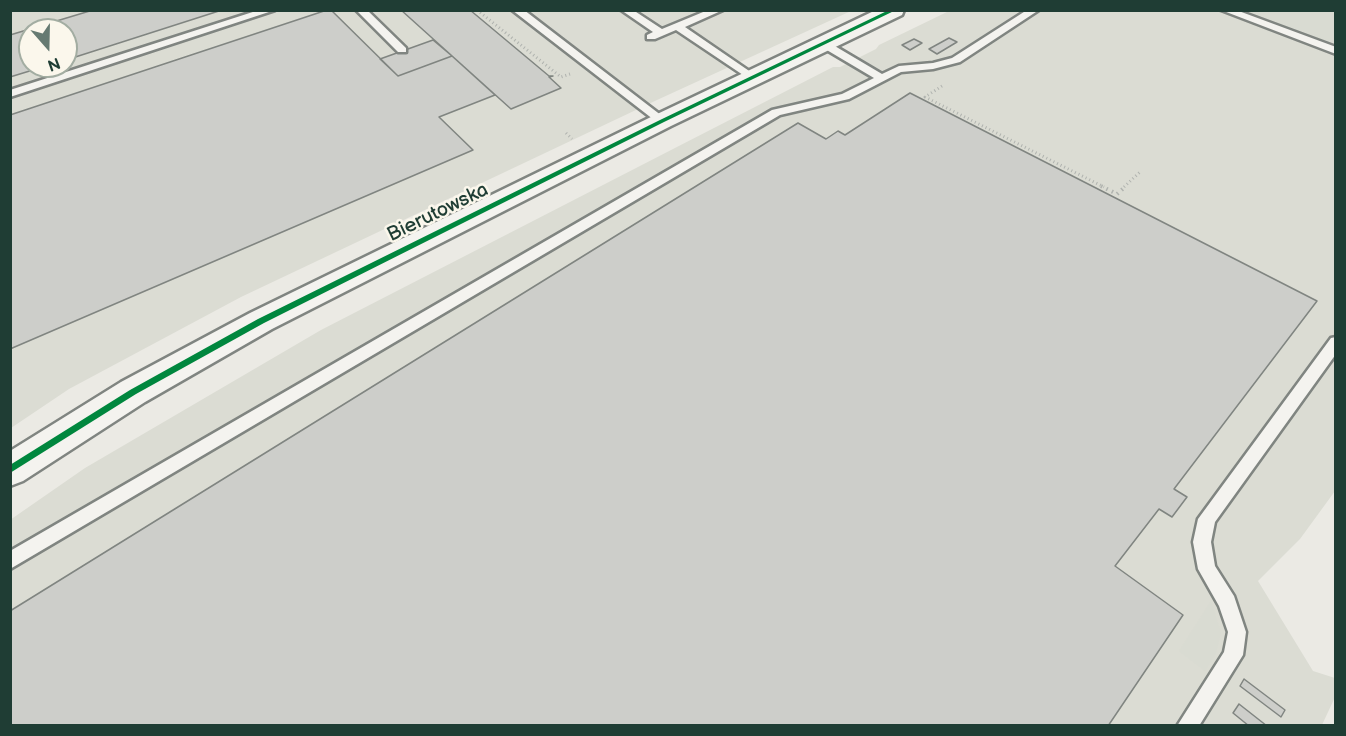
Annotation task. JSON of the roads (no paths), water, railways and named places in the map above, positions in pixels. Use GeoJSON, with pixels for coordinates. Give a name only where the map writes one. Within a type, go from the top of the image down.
{"type":"FeatureCollection","features":[{"type":"Feature","properties":{"kind":"street","name":"Bierutowska"},"geometry":{"type":"LineString","coordinates":[[10,470],[133,392],[261,321],[662,121],[894,10]]}},
{"type":"Feature","properties":{"kind":"lane"},"geometry":{"type":"LineString","coordinates":[[10,94],[270,10]]}},
{"type":"Feature","properties":{"kind":"lane"},"geometry":{"type":"LineString","coordinates":[[361,10],[402,50]]}},
{"type":"Feature","properties":{"kind":"lane"},"geometry":{"type":"LineString","coordinates":[[517,10],[662,121]]}},
{"type":"Feature","properties":{"kind":"lane"},"geometry":{"type":"LineString","coordinates":[[626,10],[656,35],[718,10]]}},
{"type":"Feature","properties":{"kind":"lane"},"geometry":{"type":"LineString","coordinates":[[10,561],[776,112],[845,97],[880,77],[906,67],[933,66],[956,60],[1034,10]]}},
{"type":"Feature","properties":{"kind":"lane"},"geometry":{"type":"LineString","coordinates":[[1226,10],[1335,51]]}},
{"type":"Feature","properties":{"kind":"lane"},"geometry":{"type":"LineString","coordinates":[[678,27],[753,77]]}},
{"type":"Feature","properties":{"kind":"lane"},"geometry":{"type":"LineString","coordinates":[[824,44],[880,77]]}},
{"type":"Feature","properties":{"kind":"lane"},"geometry":{"type":"LineString","coordinates":[[1187,726],[1233,655],[1237,632],[1227,602],[1207,569],[1202,542],[1207,519],[1335,342]]}}]}
